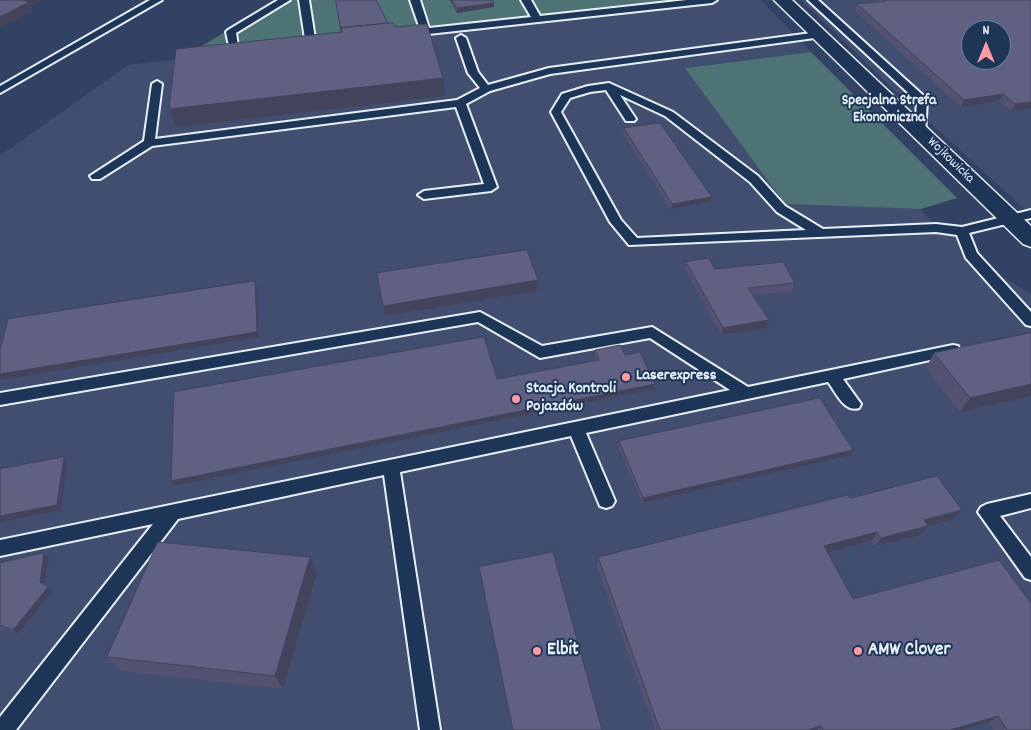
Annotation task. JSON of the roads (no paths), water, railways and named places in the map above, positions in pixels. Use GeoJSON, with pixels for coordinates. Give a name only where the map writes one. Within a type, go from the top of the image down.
{"type":"FeatureCollection","features":[{"type":"Feature","properties":{"kind":"street","name":"Wojkowicka"},"geometry":{"type":"LineString","coordinates":[[782,0],[921,133],[1021,217],[1031,239]]}},
{"type":"Feature","properties":{"kind":"lane"},"geometry":{"type":"LineString","coordinates":[[0,90],[158,0]]}},
{"type":"Feature","properties":{"kind":"lane"},"geometry":{"type":"LineString","coordinates":[[252,51],[243,52],[233,48],[231,32],[285,0]]}},
{"type":"Feature","properties":{"kind":"lane"},"geometry":{"type":"LineString","coordinates":[[304,0],[311,45]]}},
{"type":"Feature","properties":{"kind":"lane"},"geometry":{"type":"LineString","coordinates":[[415,0],[426,32]]}},
{"type":"Feature","properties":{"kind":"lane"},"geometry":{"type":"LineString","coordinates":[[526,0],[537,20]]}},
{"type":"Feature","properties":{"kind":"lane"},"geometry":{"type":"LineString","coordinates":[[397,35],[537,20],[643,4],[712,0]]}},
{"type":"Feature","properties":{"kind":"lane"},"geometry":{"type":"LineString","coordinates":[[813,0],[922,100],[921,133]]}},
{"type":"Feature","properties":{"kind":"lane"},"geometry":{"type":"LineString","coordinates":[[96,176],[149,143],[460,103],[486,88],[549,71],[818,35]]}},
{"type":"Feature","properties":{"kind":"lane"},"geometry":{"type":"LineString","coordinates":[[461,38],[473,73],[486,88]]}},
{"type":"Feature","properties":{"kind":"lane"},"geometry":{"type":"LineString","coordinates":[[149,143],[157,84]]}},
{"type":"Feature","properties":{"kind":"lane"},"geometry":{"type":"LineString","coordinates":[[609,86],[630,119]]}},
{"type":"Feature","properties":{"kind":"lane"},"geometry":{"type":"LineString","coordinates":[[822,234],[781,209],[754,179],[669,114],[609,86],[588,89],[566,96],[556,112],[616,222],[634,242],[822,234],[936,228],[962,231],[1021,217]]}},
{"type":"Feature","properties":{"kind":"lane"},"geometry":{"type":"LineString","coordinates":[[424,196],[491,187],[460,103]]}},
{"type":"Feature","properties":{"kind":"lane"},"geometry":{"type":"LineString","coordinates":[[962,231],[971,255],[1031,321]]}},
{"type":"Feature","properties":{"kind":"lane"},"geometry":{"type":"LineString","coordinates":[[0,399],[480,316],[540,352],[652,332],[746,393]]}},
{"type":"Feature","properties":{"kind":"lane"},"geometry":{"type":"LineString","coordinates":[[0,548],[965,347]]}},
{"type":"Feature","properties":{"kind":"lane"},"geometry":{"type":"LineString","coordinates":[[832,375],[853,404]]}},
{"type":"Feature","properties":{"kind":"lane"},"geometry":{"type":"LineString","coordinates":[[576,428],[606,501]]}},
{"type":"Feature","properties":{"kind":"lane"},"geometry":{"type":"LineString","coordinates":[[392,467],[430,730]]}},
{"type":"Feature","properties":{"kind":"lane"},"geometry":{"type":"LineString","coordinates":[[1031,501],[987,512],[1031,572]]}},
{"type":"Feature","properties":{"kind":"lane"},"geometry":{"type":"LineString","coordinates":[[3,730],[173,512]]}},
{"type":"Feature","properties":{"kind":"place","name":"Laserexpress"},"geometry":{"type":"Point","coordinates":[626,377]}},
{"type":"Feature","properties":{"kind":"place","name":"Stacja Kontroli Pojazdów"},"geometry":{"type":"Point","coordinates":[516,399]}},
{"type":"Feature","properties":{"kind":"place","name":"Elbit"},"geometry":{"type":"Point","coordinates":[537,651]}},
{"type":"Feature","properties":{"kind":"place","name":"AMW Clover"},"geometry":{"type":"Point","coordinates":[858,651]}},
{"type":"Feature","properties":{"kind":"district","name":"Specjalna Strefa Ekonomiczna"},"geometry":{"type":"Point","coordinates":[889,110]}}]}
